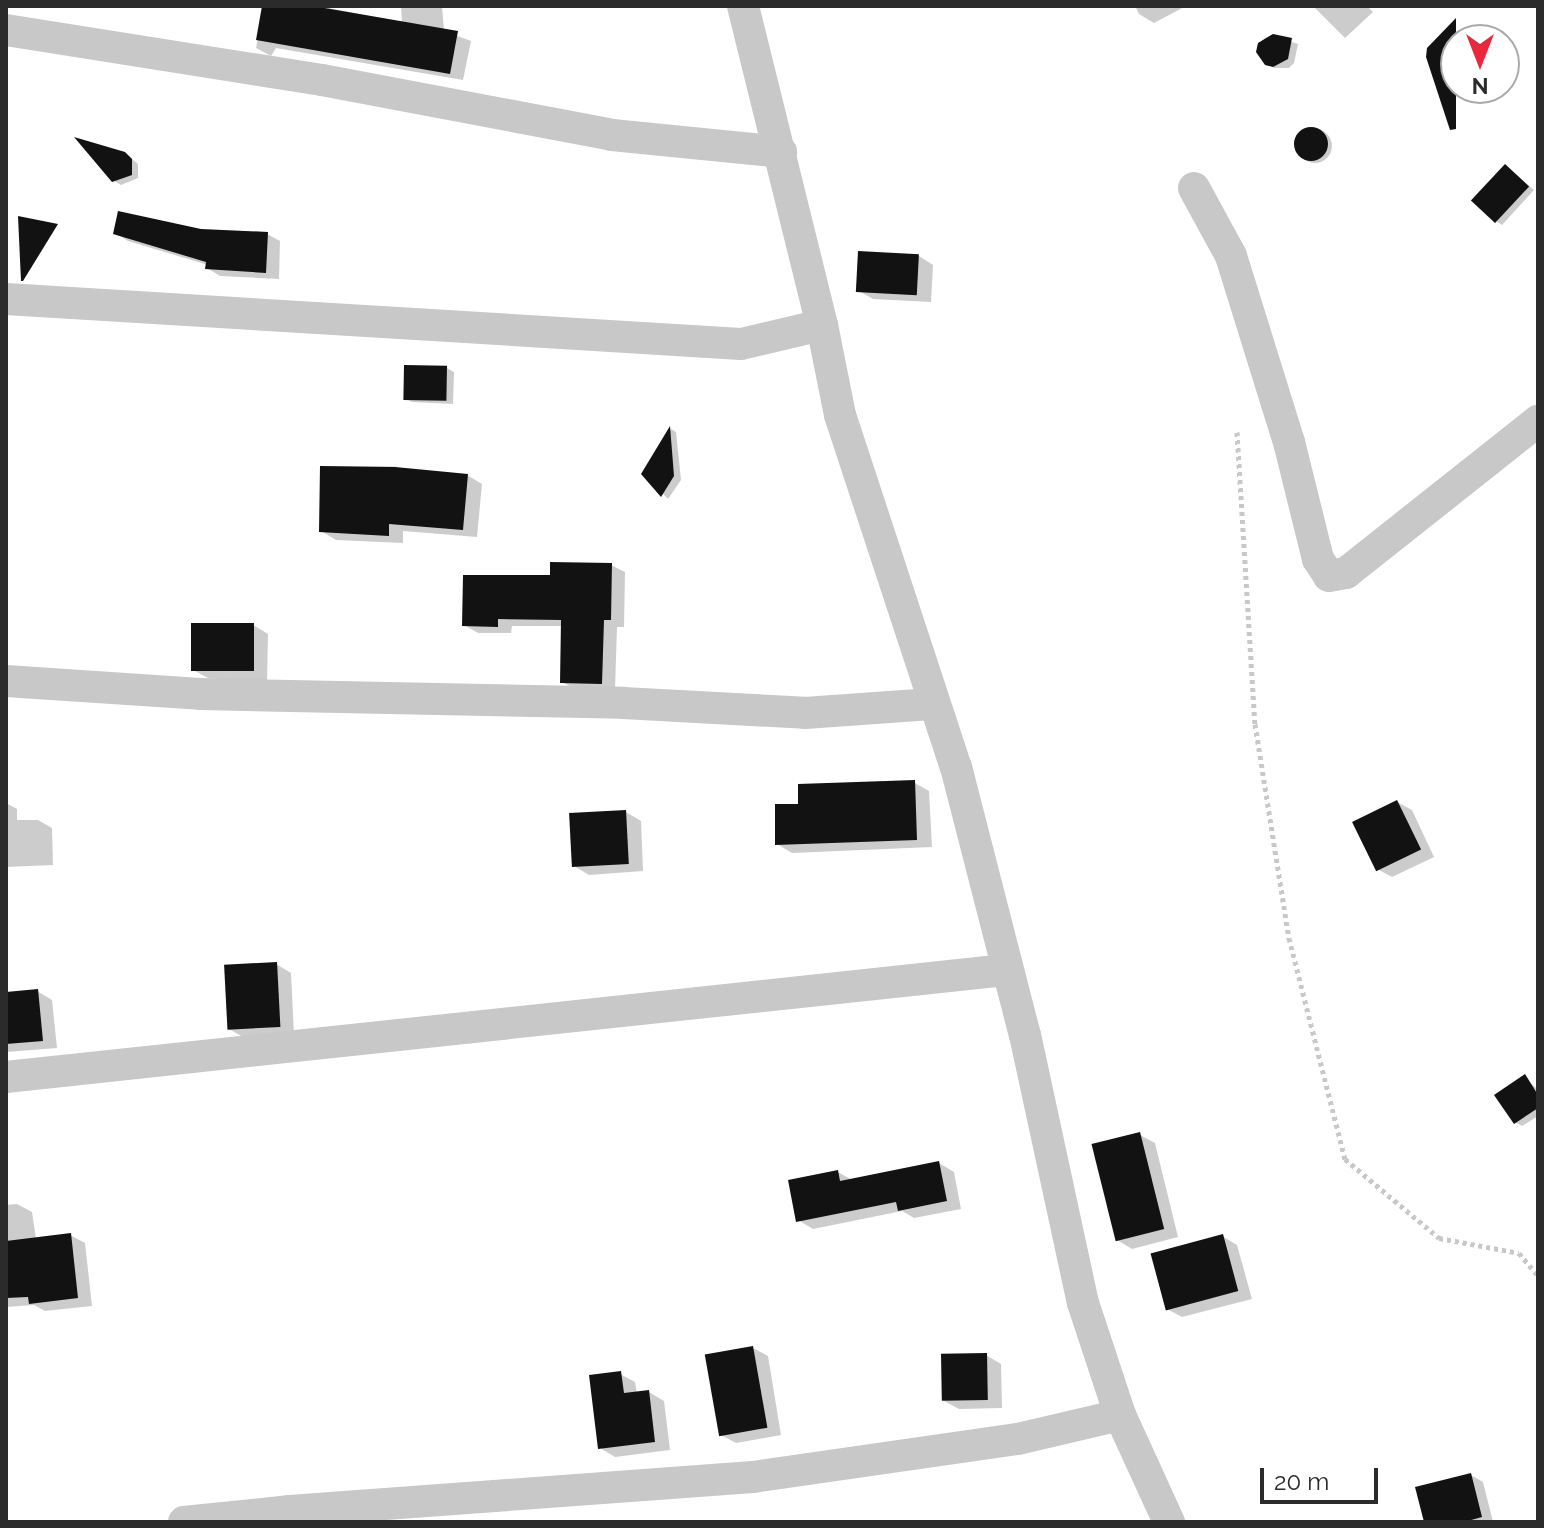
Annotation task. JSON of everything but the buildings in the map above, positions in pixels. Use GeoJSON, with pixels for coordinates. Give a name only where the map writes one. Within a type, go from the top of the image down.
{"type":"FeatureCollection","features":[{"type":"Feature","properties":{"kind":"street"},"geometry":{"type":"LineString","coordinates":[[743,6],[781,152],[840,415],[932,704],[956,767],[1005,970],[1025,1035],[1083,1303],[1120,1415],[1169,1522]]}},
{"type":"Feature","properties":{"kind":"street"},"geometry":{"type":"LineString","coordinates":[[6,30],[322,80],[612,135],[781,152]]}},
{"type":"Feature","properties":{"kind":"street"},"geometry":{"type":"LineString","coordinates":[[1194,188],[1231,256],[1289,442],[1318,559],[1329,576],[1346,573],[1538,421]]}},
{"type":"Feature","properties":{"kind":"street"},"geometry":{"type":"LineString","coordinates":[[6,299],[741,344],[822,325]]}},
{"type":"Feature","properties":{"kind":"street"},"geometry":{"type":"LineString","coordinates":[[6,681],[200,694],[623,703],[805,713],[932,704]]}},
{"type":"Feature","properties":{"kind":"street"},"geometry":{"type":"LineString","coordinates":[[6,1077],[1005,970]]}},
{"type":"Feature","properties":{"kind":"street"},"geometry":{"type":"LineString","coordinates":[[184,1522],[290,1511],[753,1477],[1018,1439],[1120,1415]]}},
{"type":"Feature","properties":{"kind":"path"},"geometry":{"type":"LineString","coordinates":[[1237,432],[1255,724],[1289,938],[1345,1159],[1439,1238],[1519,1253],[1538,1276]]}}]}
